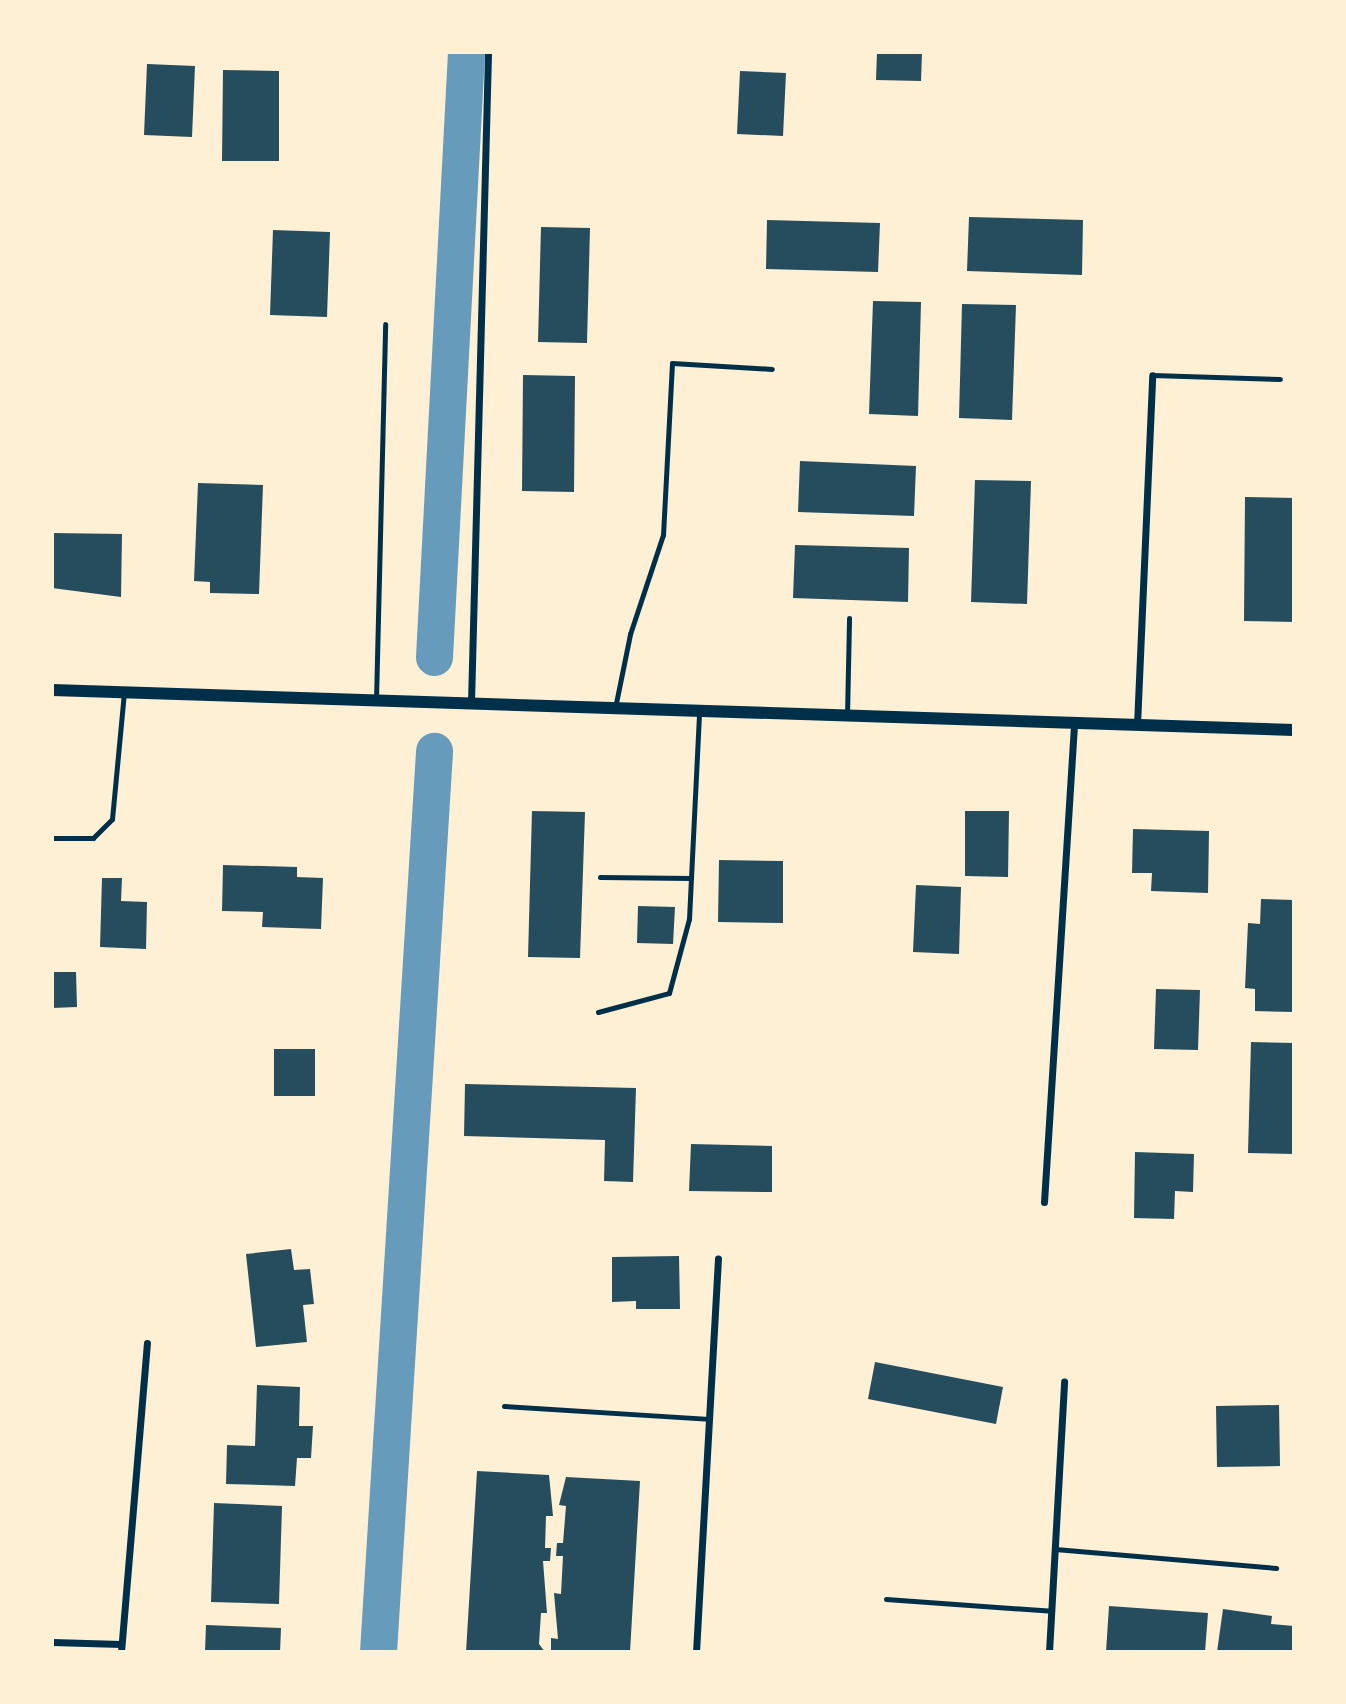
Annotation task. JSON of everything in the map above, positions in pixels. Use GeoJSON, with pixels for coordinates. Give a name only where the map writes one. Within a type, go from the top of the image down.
{"type":"FeatureCollection","features":[{"type":"Feature","properties":{"kind":"street"},"geometry":{"type":"LineString","coordinates":[[471,703],[488,52]]}},
{"type":"Feature","properties":{"kind":"street"},"geometry":{"type":"LineString","coordinates":[[1137,725],[1152,375]]}},
{"type":"Feature","properties":{"kind":"street"},"geometry":{"type":"LineString","coordinates":[[52,690],[1293,730]]}},
{"type":"Feature","properties":{"kind":"street"},"geometry":{"type":"LineString","coordinates":[[1044,1202],[1074,723]]}},
{"type":"Feature","properties":{"kind":"street"},"geometry":{"type":"LineString","coordinates":[[696,1651],[718,1259]]}},
{"type":"Feature","properties":{"kind":"street"},"geometry":{"type":"LineString","coordinates":[[52,1642],[121,1648],[146,1343]]}},
{"type":"Feature","properties":{"kind":"street"},"geometry":{"type":"LineString","coordinates":[[1049,1651],[1064,1381]]}},
{"type":"Feature","properties":{"kind":"lane"},"geometry":{"type":"LineString","coordinates":[[376,701],[385,324]]}},
{"type":"Feature","properties":{"kind":"lane"},"geometry":{"type":"LineString","coordinates":[[615,708],[630,634],[663,535],[672,363],[772,369]]}},
{"type":"Feature","properties":{"kind":"lane"},"geometry":{"type":"LineString","coordinates":[[1152,375],[1280,379]]}},
{"type":"Feature","properties":{"kind":"lane"},"geometry":{"type":"LineString","coordinates":[[847,716],[849,618]]}},
{"type":"Feature","properties":{"kind":"lane"},"geometry":{"type":"LineString","coordinates":[[52,838],[93,838],[112,819],[124,692]]}},
{"type":"Feature","properties":{"kind":"lane"},"geometry":{"type":"LineString","coordinates":[[598,1012],[669,993],[689,919],[699,711]]}},
{"type":"Feature","properties":{"kind":"lane"},"geometry":{"type":"LineString","coordinates":[[600,877],[691,878]]}},
{"type":"Feature","properties":{"kind":"lane"},"geometry":{"type":"LineString","coordinates":[[504,1406],[709,1419]]}},
{"type":"Feature","properties":{"kind":"lane"},"geometry":{"type":"LineString","coordinates":[[1055,1549],[1276,1568]]}},
{"type":"Feature","properties":{"kind":"lane"},"geometry":{"type":"LineString","coordinates":[[886,1599],[1052,1611]]}},
{"type":"Feature","properties":{"kind":"building"},"geometry":{"type":"Polygon","coordinates":[[[877,52],[922,52],[921,81],[876,80],[877,52]]]}},
{"type":"Feature","properties":{"kind":"building"},"geometry":{"type":"Polygon","coordinates":[[[147,64],[195,66],[192,137],[144,135],[147,64]]]}},
{"type":"Feature","properties":{"kind":"building"},"geometry":{"type":"Polygon","coordinates":[[[223,70],[279,71],[279,161],[222,161],[223,70]]]}},
{"type":"Feature","properties":{"kind":"building"},"geometry":{"type":"Polygon","coordinates":[[[740,71],[786,73],[783,136],[737,134],[740,71]]]}},
{"type":"Feature","properties":{"kind":"building"},"geometry":{"type":"Polygon","coordinates":[[[969,217],[1083,220],[1082,275],[967,271],[969,217]]]}},
{"type":"Feature","properties":{"kind":"building"},"geometry":{"type":"Polygon","coordinates":[[[767,220],[880,223],[878,272],[766,269],[767,220]]]}},
{"type":"Feature","properties":{"kind":"building"},"geometry":{"type":"Polygon","coordinates":[[[541,227],[590,228],[587,343],[538,342],[541,227]]]}},
{"type":"Feature","properties":{"kind":"building"},"geometry":{"type":"Polygon","coordinates":[[[273,230],[330,232],[327,317],[270,315],[273,230]]]}},
{"type":"Feature","properties":{"kind":"building"},"geometry":{"type":"Polygon","coordinates":[[[873,301],[921,302],[918,416],[869,414],[873,301]]]}},
{"type":"Feature","properties":{"kind":"building"},"geometry":{"type":"Polygon","coordinates":[[[962,304],[1016,305],[1012,420],[959,418],[962,304]]]}},
{"type":"Feature","properties":{"kind":"building"},"geometry":{"type":"Polygon","coordinates":[[[523,375],[575,376],[574,492],[522,491],[523,375]]]}},
{"type":"Feature","properties":{"kind":"building"},"geometry":{"type":"Polygon","coordinates":[[[800,461],[916,466],[914,516],[798,512],[800,461]]]}},
{"type":"Feature","properties":{"kind":"building"},"geometry":{"type":"Polygon","coordinates":[[[975,480],[1031,481],[1027,604],[971,602],[975,480]]]}},
{"type":"Feature","properties":{"kind":"building"},"geometry":{"type":"Polygon","coordinates":[[[198,483],[263,485],[259,594],[210,593],[210,582],[194,581],[198,483]]]}},
{"type":"Feature","properties":{"kind":"building"},"geometry":{"type":"Polygon","coordinates":[[[1245,497],[1294,498],[1294,622],[1244,621],[1245,497]]]}},
{"type":"Feature","properties":{"kind":"building"},"geometry":{"type":"Polygon","coordinates":[[[52,533],[122,534],[121,597],[52,588],[52,533]]]}},
{"type":"Feature","properties":{"kind":"building"},"geometry":{"type":"Polygon","coordinates":[[[795,545],[909,548],[908,602],[793,598],[795,545]]]}},
{"type":"Feature","properties":{"kind":"building"},"geometry":{"type":"Polygon","coordinates":[[[532,811],[585,812],[580,958],[528,957],[532,811]]]}},
{"type":"Feature","properties":{"kind":"building"},"geometry":{"type":"Polygon","coordinates":[[[965,811],[1009,811],[1008,877],[965,876],[965,811]]]}},
{"type":"Feature","properties":{"kind":"building"},"geometry":{"type":"Polygon","coordinates":[[[1133,829],[1209,831],[1208,893],[1151,891],[1152,873],[1132,873],[1133,829]]]}},
{"type":"Feature","properties":{"kind":"building"},"geometry":{"type":"Polygon","coordinates":[[[719,860],[783,861],[783,923],[718,922],[719,860]]]}},
{"type":"Feature","properties":{"kind":"building"},"geometry":{"type":"Polygon","coordinates":[[[223,865],[297,867],[297,877],[323,878],[321,929],[262,927],[263,912],[222,911],[223,865]]]}},
{"type":"Feature","properties":{"kind":"building"},"geometry":{"type":"Polygon","coordinates":[[[102,878],[122,878],[121,901],[147,902],[146,949],[100,947],[102,878]]]}},
{"type":"Feature","properties":{"kind":"building"},"geometry":{"type":"Polygon","coordinates":[[[916,885],[961,887],[959,954],[913,952],[916,885]]]}},
{"type":"Feature","properties":{"kind":"building"},"geometry":{"type":"Polygon","coordinates":[[[1261,899],[1294,900],[1294,1012],[1255,1011],[1255,989],[1245,988],[1248,923],[1260,924],[1261,899]]]}},
{"type":"Feature","properties":{"kind":"building"},"geometry":{"type":"Polygon","coordinates":[[[638,906],[675,907],[673,944],[637,943],[638,906]]]}},
{"type":"Feature","properties":{"kind":"building"},"geometry":{"type":"Polygon","coordinates":[[[52,972],[76,972],[77,1007],[52,1008],[52,972]]]}},
{"type":"Feature","properties":{"kind":"building"},"geometry":{"type":"Polygon","coordinates":[[[1156,989],[1200,990],[1198,1050],[1154,1049],[1156,989]]]}},
{"type":"Feature","properties":{"kind":"building"},"geometry":{"type":"Polygon","coordinates":[[[1251,1042],[1294,1043],[1294,1154],[1248,1153],[1251,1042]]]}},
{"type":"Feature","properties":{"kind":"building"},"geometry":{"type":"Polygon","coordinates":[[[274,1049],[315,1049],[315,1096],[274,1096],[274,1049]]]}},
{"type":"Feature","properties":{"kind":"building"},"geometry":{"type":"Polygon","coordinates":[[[465,1084],[636,1088],[633,1182],[604,1181],[605,1140],[464,1136],[465,1084]]]}},
{"type":"Feature","properties":{"kind":"building"},"geometry":{"type":"Polygon","coordinates":[[[691,1144],[772,1146],[772,1192],[689,1191],[691,1144]]]}},
{"type":"Feature","properties":{"kind":"building"},"geometry":{"type":"Polygon","coordinates":[[[1135,1152],[1194,1154],[1193,1192],[1175,1191],[1174,1219],[1134,1218],[1135,1152]]]}},
{"type":"Feature","properties":{"kind":"building"},"geometry":{"type":"Polygon","coordinates":[[[291,1249],[294,1270],[310,1269],[314,1304],[303,1305],[307,1342],[256,1347],[246,1254],[291,1249]]]}},
{"type":"Feature","properties":{"kind":"building"},"geometry":{"type":"Polygon","coordinates":[[[679,1256],[680,1309],[636,1309],[636,1301],[612,1302],[612,1257],[679,1256]]]}},
{"type":"Feature","properties":{"kind":"building"},"geometry":{"type":"Polygon","coordinates":[[[875,1362],[1003,1387],[996,1424],[868,1399],[875,1362]]]}},
{"type":"Feature","properties":{"kind":"building"},"geometry":{"type":"Polygon","coordinates":[[[257,1385],[300,1387],[299,1426],[313,1426],[311,1458],[297,1458],[295,1486],[226,1484],[227,1445],[255,1446],[257,1385]]]}},
{"type":"Feature","properties":{"kind":"building"},"geometry":{"type":"Polygon","coordinates":[[[1279,1405],[1280,1466],[1217,1467],[1216,1406],[1279,1405]]]}},
{"type":"Feature","properties":{"kind":"building"},"geometry":{"type":"Polygon","coordinates":[[[477,1471],[549,1475],[553,1516],[546,1516],[545,1548],[551,1548],[550,1561],[543,1561],[547,1613],[541,1613],[539,1644],[545,1652],[466,1652],[477,1471]]]}},
{"type":"Feature","properties":{"kind":"building"},"geometry":{"type":"Polygon","coordinates":[[[566,1477],[640,1481],[630,1652],[551,1652],[551,1638],[558,1639],[554,1593],[561,1594],[563,1556],[556,1556],[557,1543],[563,1543],[566,1506],[559,1505],[566,1477]]]}},
{"type":"Feature","properties":{"kind":"building"},"geometry":{"type":"Polygon","coordinates":[[[214,1503],[282,1506],[279,1604],[211,1602],[214,1503]]]}},
{"type":"Feature","properties":{"kind":"building"},"geometry":{"type":"Polygon","coordinates":[[[1109,1606],[1208,1613],[1205,1652],[1106,1652],[1109,1606]]]}},
{"type":"Feature","properties":{"kind":"building"},"geometry":{"type":"Polygon","coordinates":[[[1223,1609],[1272,1616],[1271,1624],[1294,1626],[1294,1652],[1217,1652],[1223,1609]]]}},
{"type":"Feature","properties":{"kind":"building"},"geometry":{"type":"Polygon","coordinates":[[[206,1625],[281,1628],[280,1652],[205,1652],[206,1625]]]}},
{"type":"Feature","properties":{"kind":"waterway"},"geometry":{"type":"LineString","coordinates":[[434,657],[466,52]]}},
{"type":"Feature","properties":{"kind":"waterway"},"geometry":{"type":"LineString","coordinates":[[378,1652],[434,751]]}}]}
